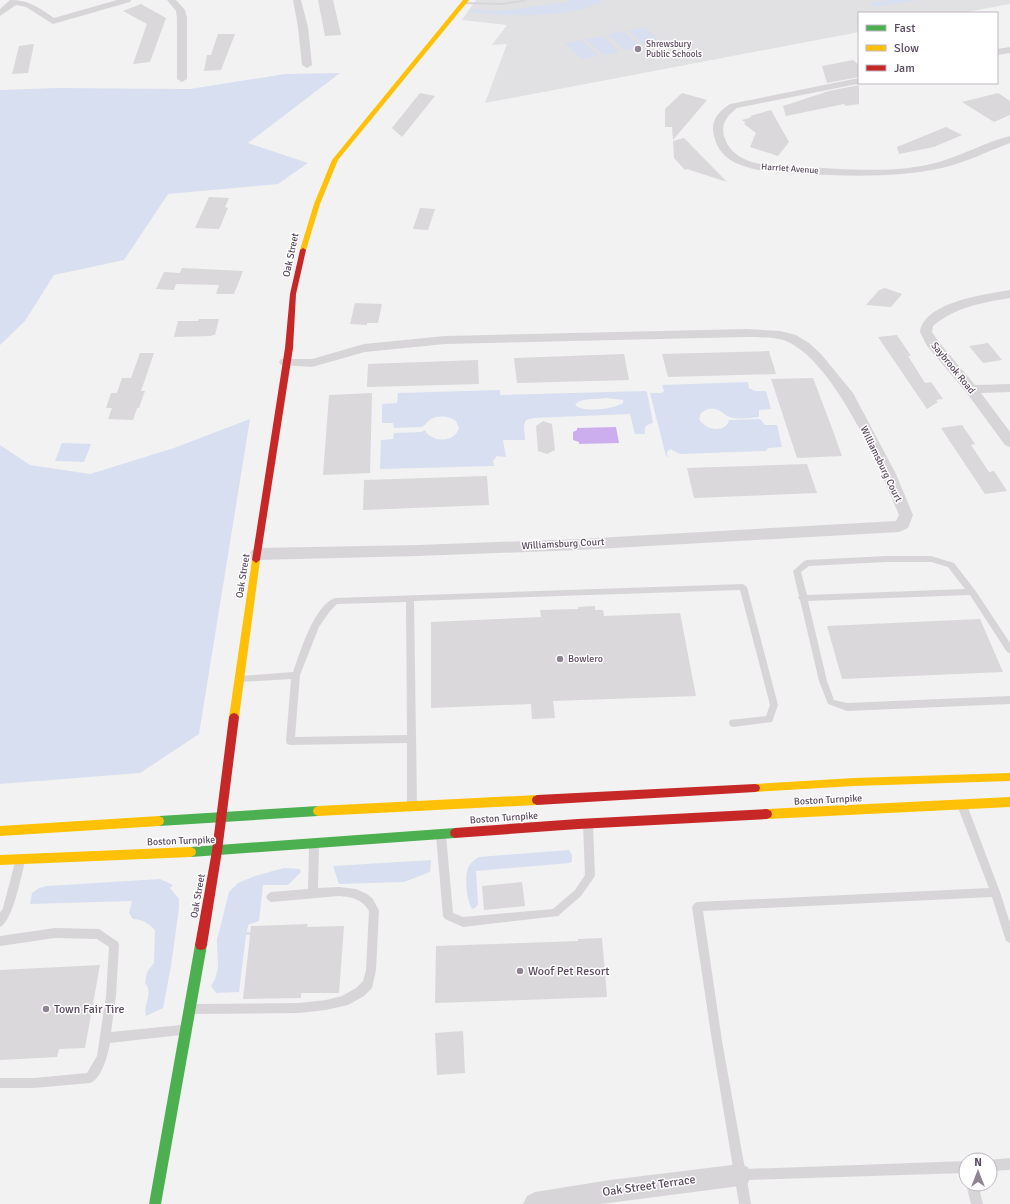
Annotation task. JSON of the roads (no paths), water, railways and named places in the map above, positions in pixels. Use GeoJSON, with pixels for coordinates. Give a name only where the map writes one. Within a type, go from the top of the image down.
{"type":"FeatureCollection","features":[{"type":"Feature","properties":{"kind":"main road","name":"Oak Street"},"geometry":{"type":"LineString","coordinates":[[155,1204],[217,851],[249,604],[286,362],[293,294],[310,221],[330,169],[348,143],[465,1]]}},
{"type":"Feature","properties":{"kind":"main road","name":"Boston Turnpike"},"geometry":{"type":"LineString","coordinates":[[0,831],[412,805],[671,793],[854,782],[1006,777]]}},
{"type":"Feature","properties":{"kind":"main road","name":"Boston Turnpike"},"geometry":{"type":"LineString","coordinates":[[0,860],[217,851],[588,824],[1010,802]]}},
{"type":"Feature","properties":{"kind":"street"},"geometry":{"type":"LineString","coordinates":[[0,13],[9,7],[14,1],[29,5],[54,21],[127,0]]}},
{"type":"Feature","properties":{"kind":"street"},"geometry":{"type":"LineString","coordinates":[[171,0],[180,10],[182,18],[182,79]]}},
{"type":"Feature","properties":{"kind":"street"},"geometry":{"type":"LineString","coordinates":[[297,0],[303,27],[307,65]]}},
{"type":"Feature","properties":{"kind":"street"},"geometry":{"type":"LineString","coordinates":[[998,52],[1010,50]]}},
{"type":"Feature","properties":{"kind":"street","name":"Harriet Avenue"},"geometry":{"type":"LineString","coordinates":[[858,81],[734,106],[724,112],[719,119],[719,128],[724,148],[737,160],[761,168],[849,173],[898,172],[941,165],[1010,139]]}},
{"type":"Feature","properties":{"kind":"street","name":"Saybrook Road"},"geometry":{"type":"LineString","coordinates":[[1010,294],[955,307],[941,314],[927,325],[926,332],[932,343],[971,389],[1010,442]]}},
{"type":"Feature","properties":{"kind":"street","name":"Williamsburg Court"},"geometry":{"type":"LineString","coordinates":[[257,554],[388,552],[900,527],[903,524],[906,515],[889,474],[846,393],[816,357],[804,346],[791,338],[780,335],[747,332],[452,340],[364,348],[312,363],[286,362]]}},
{"type":"Feature","properties":{"kind":"street"},"geometry":{"type":"LineString","coordinates":[[971,389],[1010,388]]}},
{"type":"Feature","properties":{"kind":"street","name":"Oak Street Terrace"},"geometry":{"type":"LineString","coordinates":[[535,1204],[610,1191],[740,1174]]}},
{"type":"Feature","properties":{"kind":"lane"},"geometry":{"type":"LineString","coordinates":[[465,1],[502,4],[526,1]]}},
{"type":"Feature","properties":{"kind":"lane"},"geometry":{"type":"LineString","coordinates":[[1010,650],[972,592],[950,565],[931,558],[886,559],[807,563],[797,571],[802,598],[823,681],[831,702],[847,707],[1010,700]]}},
{"type":"Feature","properties":{"kind":"lane"},"geometry":{"type":"LineString","coordinates":[[412,739],[290,741],[296,675],[316,622],[326,609],[335,601],[743,587],[774,705],[769,719],[733,723]]}},
{"type":"Feature","properties":{"kind":"lane"},"geometry":{"type":"LineString","coordinates":[[802,598],[972,592]]}},
{"type":"Feature","properties":{"kind":"lane"},"geometry":{"type":"LineString","coordinates":[[410,598],[412,805]]}},
{"type":"Feature","properties":{"kind":"lane"},"geometry":{"type":"LineString","coordinates":[[240,679],[296,675]]}},
{"type":"Feature","properties":{"kind":"lane"},"geometry":{"type":"LineString","coordinates":[[1006,777],[1010,772]]}},
{"type":"Feature","properties":{"kind":"lane"},"geometry":{"type":"LineString","coordinates":[[961,804],[995,892],[1010,938]]}},
{"type":"Feature","properties":{"kind":"lane"},"geometry":{"type":"LineString","coordinates":[[441,834],[448,916],[463,922],[554,913],[578,893],[590,876],[588,824]]}},
{"type":"Feature","properties":{"kind":"lane"},"geometry":{"type":"LineString","coordinates":[[313,893],[314,844]]}},
{"type":"Feature","properties":{"kind":"lane"},"geometry":{"type":"LineString","coordinates":[[0,922],[7,910],[21,859]]}},
{"type":"Feature","properties":{"kind":"lane"},"geometry":{"type":"LineString","coordinates":[[189,1009],[299,1008],[326,1005],[344,1001],[360,992],[368,984],[371,970],[374,910],[371,902],[362,896],[347,892],[313,893],[270,897]]}},
{"type":"Feature","properties":{"kind":"lane"},"geometry":{"type":"LineString","coordinates":[[745,1204],[697,907],[995,892]]}},
{"type":"Feature","properties":{"kind":"lane"},"geometry":{"type":"LineString","coordinates":[[0,941],[55,933],[99,934],[114,945],[111,996],[102,1058],[90,1078],[34,1083],[0,1083]]}},
{"type":"Feature","properties":{"kind":"lane"},"geometry":{"type":"LineString","coordinates":[[105,1038],[186,1030]]}},
{"type":"Feature","properties":{"kind":"lane"},"geometry":{"type":"LineString","coordinates":[[998,1165],[1010,1164]]}},
{"type":"Feature","properties":{"kind":"lane"},"geometry":{"type":"LineString","coordinates":[[740,1174],[958,1167]]}},
{"type":"Feature","properties":{"kind":"lane"},"geometry":{"type":"LineString","coordinates":[[974,1192],[978,1204]]}},
{"type":"Feature","properties":{"kind":"place","name":"Shrewsbury Public Schools"},"geometry":{"type":"Point","coordinates":[638,49]}},
{"type":"Feature","properties":{"kind":"place","name":"Bowlero"},"geometry":{"type":"Point","coordinates":[560,659]}},
{"type":"Feature","properties":{"kind":"place","name":"Woof Pet Resort"},"geometry":{"type":"Point","coordinates":[520,971]}},
{"type":"Feature","properties":{"kind":"place","name":"Town Fair Tire"},"geometry":{"type":"Point","coordinates":[46,1009]}}]}
